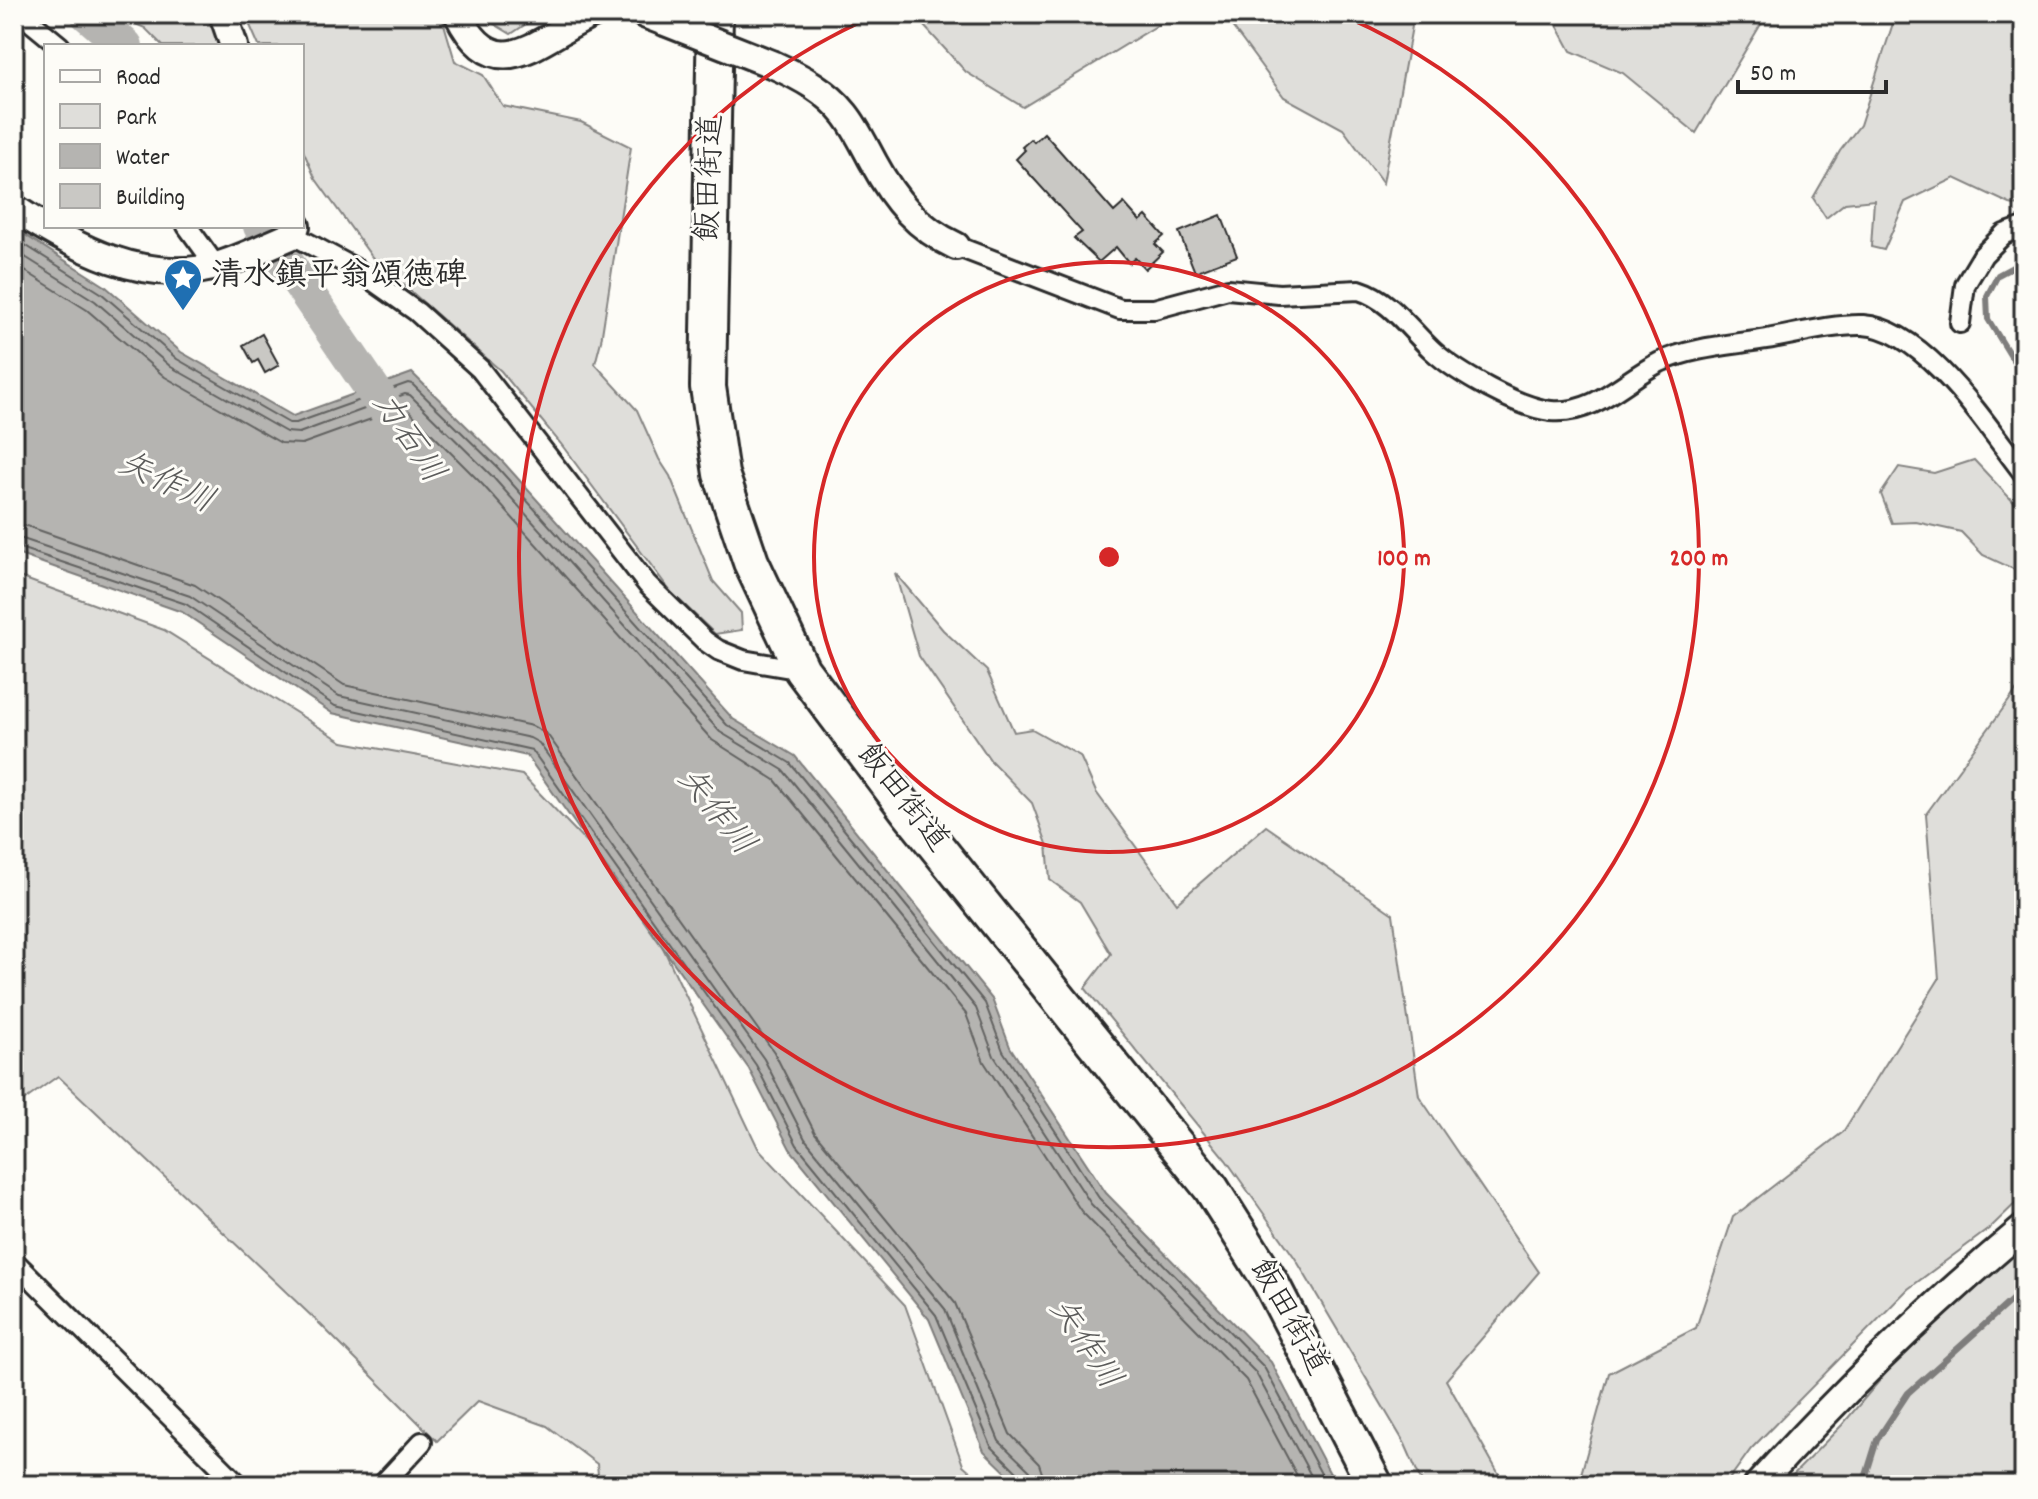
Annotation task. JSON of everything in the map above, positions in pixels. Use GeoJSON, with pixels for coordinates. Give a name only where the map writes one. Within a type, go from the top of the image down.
{"type":"FeatureCollection","features":[{"type":"Feature","properties":{"kind":"highway","name":"飯田街道"},"geometry":{"type":"LineString","coordinates":[[715,14],[708,387],[721,474],[751,562],[802,670],[908,811],[1211,1188],[1271,1283],[1375,1485]]}},
{"type":"Feature","properties":{"kind":"street"},"geometry":{"type":"LineString","coordinates":[[21,14],[58,44]]}},
{"type":"Feature","properties":{"kind":"street"},"geometry":{"type":"LineString","coordinates":[[223,14],[233,44]]}},
{"type":"Feature","properties":{"kind":"street"},"geometry":{"type":"LineString","coordinates":[[458,14],[479,45],[490,52],[516,55],[542,44],[593,14]]}},
{"type":"Feature","properties":{"kind":"street"},"geometry":{"type":"LineString","coordinates":[[655,18],[802,78],[835,103],[855,128],[888,188],[907,213],[933,234],[956,246],[1120,309],[1154,309],[1228,289],[1279,294],[1359,290],[1369,293],[1390,308],[1441,358],[1513,399],[1554,411],[1584,414],[1671,358],[1808,332],[1865,325],[1906,339],[1949,378],[2024,474]]}},
{"type":"Feature","properties":{"kind":"street"},"geometry":{"type":"LineString","coordinates":[[14,208],[44,227]]}},
{"type":"Feature","properties":{"kind":"street"},"geometry":{"type":"LineString","coordinates":[[1960,323],[1965,285],[1983,255],[2004,234],[2024,227]]}},
{"type":"Feature","properties":{"kind":"street"},"geometry":{"type":"LineString","coordinates":[[46,228],[100,256],[156,270],[219,265],[295,230],[417,312],[480,369],[647,584],[705,641],[743,660],[802,670]]}},
{"type":"Feature","properties":{"kind":"street"},"geometry":{"type":"LineString","coordinates":[[189,228],[219,265]]}},
{"type":"Feature","properties":{"kind":"street"},"geometry":{"type":"LineString","coordinates":[[1758,1485],[1910,1326],[2024,1228]]}},
{"type":"Feature","properties":{"kind":"street"},"geometry":{"type":"LineString","coordinates":[[14,1261],[239,1485]]}},
{"type":"Feature","properties":{"kind":"street"},"geometry":{"type":"LineString","coordinates":[[382,1485],[422,1442]]}},
{"type":"Feature","properties":{"kind":"green space"},"geometry":{"type":"Polygon","coordinates":[[[112,14],[209,14],[219,44],[161,44],[145,28],[112,14]]]}},
{"type":"Feature","properties":{"kind":"green space"},"geometry":{"type":"Polygon","coordinates":[[[245,14],[441,14],[455,61],[483,75],[503,106],[581,122],[631,147],[595,364],[637,410],[670,476],[713,581],[741,613],[742,630],[715,634],[671,592],[561,444],[501,371],[372,257],[315,178],[304,153],[304,44],[258,44],[245,14]]]}},
{"type":"Feature","properties":{"kind":"green space"},"geometry":{"type":"Polygon","coordinates":[[[486,14],[541,14],[511,34],[491,22],[486,14]]]}},
{"type":"Feature","properties":{"kind":"green space"},"geometry":{"type":"Polygon","coordinates":[[[913,14],[1176,14],[1023,107],[966,72],[913,14]]]}},
{"type":"Feature","properties":{"kind":"green space"},"geometry":{"type":"Polygon","coordinates":[[[1223,14],[1431,14],[1413,21],[1383,183],[1343,129],[1284,97],[1223,14]]]}},
{"type":"Feature","properties":{"kind":"green space"},"geometry":{"type":"Polygon","coordinates":[[[1551,14],[1767,14],[1696,133],[1623,73],[1571,51],[1551,14]]]}},
{"type":"Feature","properties":{"kind":"green space"},"geometry":{"type":"Polygon","coordinates":[[[1896,14],[2024,14],[2024,207],[2010,204],[1955,178],[1905,202],[1884,250],[1871,247],[1874,200],[1845,203],[1826,218],[1813,198],[1840,151],[1860,125],[1896,14]]]}},
{"type":"Feature","properties":{"kind":"green space"},"geometry":{"type":"Polygon","coordinates":[[[1974,460],[2022,511],[2024,574],[1983,555],[1961,532],[1916,522],[1892,523],[1881,494],[1899,467],[1934,473],[1974,460]]]}},
{"type":"Feature","properties":{"kind":"green space"},"geometry":{"type":"Polygon","coordinates":[[[895,573],[943,630],[987,671],[1014,732],[1032,729],[1080,756],[1096,792],[1177,903],[1266,826],[1393,914],[1419,1096],[1539,1272],[1446,1380],[1505,1485],[1423,1485],[1405,1444],[1295,1258],[1226,1160],[1085,988],[1111,954],[1080,902],[1050,880],[1047,844],[1032,803],[991,761],[919,656],[895,573]]]}},
{"type":"Feature","properties":{"kind":"green space"},"geometry":{"type":"Polygon","coordinates":[[[14,575],[164,630],[343,742],[522,775],[639,897],[758,1148],[905,1305],[963,1465],[986,1485],[599,1485],[597,1464],[547,1426],[478,1401],[437,1441],[321,1325],[58,1076],[22,1102],[14,1092],[14,575]]]}},
{"type":"Feature","properties":{"kind":"green space"},"geometry":{"type":"Polygon","coordinates":[[[2024,680],[2024,1195],[1990,1228],[1908,1289],[1751,1449],[1725,1485],[1578,1485],[1609,1373],[1696,1328],[1733,1217],[1843,1132],[1939,979],[1926,814],[2024,680]]]}},
{"type":"Feature","properties":{"kind":"green space"},"geometry":{"type":"Polygon","coordinates":[[[2024,1243],[2024,1485],[1890,1485],[1884,1475],[1850,1479],[1841,1485],[1783,1485],[1842,1425],[1913,1341],[2024,1243]]]}},
{"type":"Feature","properties":{"kind":"water","name":"矢作川"},"geometry":{"type":"Polygon","coordinates":[[[14,228],[105,286],[181,352],[293,416],[412,373],[504,463],[733,719],[795,756],[992,999],[1010,1047],[1106,1193],[1271,1362],[1336,1485],[1019,1485],[984,1451],[929,1319],[790,1149],[749,1069],[527,756],[332,713],[182,612],[14,553],[14,228]]]}},
{"type":"Feature","properties":{"kind":"building"},"geometry":{"type":"Polygon","coordinates":[[[1044,133],[1114,212],[1124,203],[1140,221],[1146,216],[1164,236],[1155,244],[1163,252],[1145,269],[1135,258],[1129,263],[1116,247],[1099,262],[1074,238],[1082,232],[1016,159],[1025,150],[1022,147],[1044,133]]]}},
{"type":"Feature","properties":{"kind":"building"},"geometry":{"type":"Polygon","coordinates":[[[1221,215],[1237,256],[1195,272],[1179,232],[1221,215]]]}},
{"type":"Feature","properties":{"kind":"building"},"geometry":{"type":"Polygon","coordinates":[[[262,334],[279,365],[265,373],[258,360],[253,363],[243,345],[262,334]]]}},
{"type":"Feature","properties":{"kind":"waterway","name":"力石川"},"geometry":{"type":"LineString","coordinates":[[88,14],[123,44]]}},
{"type":"Feature","properties":{"kind":"waterway","name":"力石川"},"geometry":{"type":"LineString","coordinates":[[262,228],[399,428]]}},
{"type":"Feature","properties":{"kind":"waterway"},"geometry":{"type":"LineString","coordinates":[[2024,261],[1998,275],[1987,296],[1988,319],[2024,378]]}},
{"type":"Feature","properties":{"kind":"waterway"},"geometry":{"type":"LineString","coordinates":[[1863,1485],[1877,1440],[1908,1393],[2024,1289]]}},
{"type":"Feature","properties":{"kind":"place","name":"清水鎮平翁頌徳碑"},"geometry":{"type":"Point","coordinates":[183,312]}}]}
